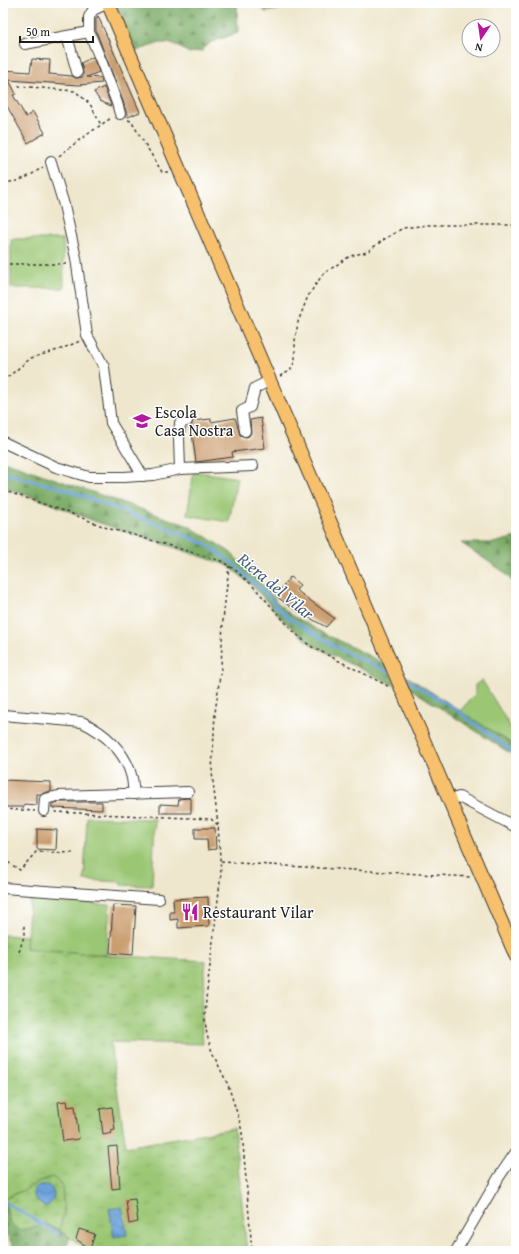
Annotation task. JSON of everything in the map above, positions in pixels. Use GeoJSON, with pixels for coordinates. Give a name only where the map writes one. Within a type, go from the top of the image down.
{"type":"FeatureCollection","features":[{"type":"Feature","properties":{"kind":"main road"},"geometry":{"type":"LineString","coordinates":[[108,3],[482,877],[513,939],[516,956]]}},
{"type":"Feature","properties":{"kind":"street"},"geometry":{"type":"LineString","coordinates":[[108,3],[93,10],[89,17],[89,32],[120,114]]}},
{"type":"Feature","properties":{"kind":"street"},"geometry":{"type":"LineString","coordinates":[[25,44],[89,32]]}},
{"type":"Feature","properties":{"kind":"street"},"geometry":{"type":"LineString","coordinates":[[67,36],[77,72]]}},
{"type":"Feature","properties":{"kind":"street"},"geometry":{"type":"LineString","coordinates":[[51,162],[64,205],[76,264],[87,335],[104,367],[111,423],[143,476]]}},
{"type":"Feature","properties":{"kind":"street"},"geometry":{"type":"LineString","coordinates":[[245,431],[242,411],[250,407],[255,388],[269,381]]}},
{"type":"Feature","properties":{"kind":"street"},"geometry":{"type":"LineString","coordinates":[[180,469],[180,424],[187,421]]}},
{"type":"Feature","properties":{"kind":"street"},"geometry":{"type":"LineString","coordinates":[[3,442],[56,467],[89,477],[143,476],[180,469],[253,466]]}},
{"type":"Feature","properties":{"kind":"street"},"geometry":{"type":"LineString","coordinates":[[3,716],[82,722],[93,727],[114,745],[126,762],[132,777],[134,794]]}},
{"type":"Feature","properties":{"kind":"street"},"geometry":{"type":"LineString","coordinates":[[44,811],[45,799],[58,796],[188,792]]}},
{"type":"Feature","properties":{"kind":"street"},"geometry":{"type":"LineString","coordinates":[[449,800],[459,797],[516,827]]}},
{"type":"Feature","properties":{"kind":"street"},"geometry":{"type":"LineString","coordinates":[[3,888],[159,899]]}},
{"type":"Feature","properties":{"kind":"street"},"geometry":{"type":"LineString","coordinates":[[456,1251],[516,1152]]}},
{"type":"Feature","properties":{"kind":"path"},"geometry":{"type":"LineString","coordinates":[[18,86],[75,91],[90,104],[101,125]]}},
{"type":"Feature","properties":{"kind":"path"},"geometry":{"type":"LineString","coordinates":[[3,182],[11,182],[30,177],[101,125],[120,114],[131,121],[162,172],[169,172]]}},
{"type":"Feature","properties":{"kind":"path"},"geometry":{"type":"LineString","coordinates":[[269,381],[290,371],[295,361],[295,341],[298,322],[308,296],[323,274],[350,256],[367,252],[403,228],[428,225],[516,225]]}},
{"type":"Feature","properties":{"kind":"path"},"geometry":{"type":"LineString","coordinates":[[3,264],[76,264]]}},
{"type":"Feature","properties":{"kind":"path"},"geometry":{"type":"LineString","coordinates":[[3,381],[31,358],[61,349],[89,337]]}},
{"type":"Feature","properties":{"kind":"path"},"geometry":{"type":"LineString","coordinates":[[3,490],[110,529],[221,561],[234,569],[252,585],[294,633],[310,646],[394,689],[401,688]]}},
{"type":"Feature","properties":{"kind":"path"},"geometry":{"type":"LineString","coordinates":[[229,566],[223,620],[221,668],[215,713],[212,772],[218,824],[221,874],[206,999],[205,1020],[207,1035],[212,1052],[228,1085],[242,1132],[252,1251]]}},
{"type":"Feature","properties":{"kind":"path"},"geometry":{"type":"LineString","coordinates":[[3,810],[211,819],[218,824]]}},
{"type":"Feature","properties":{"kind":"path"},"geometry":{"type":"LineString","coordinates":[[3,859],[20,870],[36,852],[74,853]]}},
{"type":"Feature","properties":{"kind":"path"},"geometry":{"type":"LineString","coordinates":[[221,862],[482,877]]}},
{"type":"Feature","properties":{"kind":"path"},"geometry":{"type":"LineString","coordinates":[[19,952],[24,936],[24,923]]}},
{"type":"Feature","properties":{"kind":"green space"},"geometry":{"type":"Polygon","coordinates":[[[115,3],[237,3],[238,33],[211,42],[202,51],[189,53],[172,43],[160,43],[136,51],[115,3]]]}},
{"type":"Feature","properties":{"kind":"green space"},"geometry":{"type":"Polygon","coordinates":[[[259,3],[328,3],[323,7],[292,7],[265,12],[259,3]]]}},
{"type":"Feature","properties":{"kind":"green space"},"geometry":{"type":"Polygon","coordinates":[[[11,239],[63,239],[64,288],[11,288],[11,239]]]}},
{"type":"Feature","properties":{"kind":"green space"},"geometry":{"type":"Polygon","coordinates":[[[3,461],[189,526],[230,552],[290,614],[323,633],[386,664],[396,686],[312,645],[284,621],[253,586],[227,565],[97,522],[3,487],[3,461]]]}},
{"type":"Feature","properties":{"kind":"green space"},"geometry":{"type":"Polygon","coordinates":[[[194,471],[237,478],[229,522],[187,515],[194,471]]]}},
{"type":"Feature","properties":{"kind":"green space"},"geometry":{"type":"Polygon","coordinates":[[[516,537],[516,586],[504,572],[461,543],[493,543],[516,537]]]}},
{"type":"Feature","properties":{"kind":"green space"},"geometry":{"type":"Polygon","coordinates":[[[403,674],[516,746],[516,757],[408,687],[403,674]]]}},
{"type":"Feature","properties":{"kind":"green space"},"geometry":{"type":"Polygon","coordinates":[[[482,680],[516,736],[516,746],[460,711],[475,694],[475,685],[482,680]]]}},
{"type":"Feature","properties":{"kind":"green space"},"geometry":{"type":"Polygon","coordinates":[[[87,817],[155,819],[152,886],[121,885],[121,882],[84,880],[87,817]]]}},
{"type":"Feature","properties":{"kind":"green space"},"geometry":{"type":"Polygon","coordinates":[[[30,899],[110,905],[106,955],[26,948],[30,899]]]}},
{"type":"Feature","properties":{"kind":"green space"},"geometry":{"type":"Polygon","coordinates":[[[3,935],[27,936],[26,948],[106,955],[206,961],[201,1018],[203,1044],[110,1042],[126,1147],[234,1128],[247,1251],[90,1251],[59,1230],[64,1213],[62,1184],[52,1177],[39,1181],[28,1188],[3,1199],[3,935]]]}},
{"type":"Feature","properties":{"kind":"green space"},"geometry":{"type":"Polygon","coordinates":[[[52,1177],[62,1183],[64,1213],[59,1230],[44,1223],[18,1230],[10,1223],[4,1199],[39,1181],[52,1177]]]}},
{"type":"Feature","properties":{"kind":"green space"},"geometry":{"type":"Polygon","coordinates":[[[3,1199],[10,1223],[18,1230],[44,1223],[70,1237],[65,1251],[16,1251],[3,1229],[3,1199]]]}},
{"type":"Feature","properties":{"kind":"water"},"geometry":{"type":"Polygon","coordinates":[[[40,1185],[49,1186],[54,1192],[53,1200],[46,1207],[38,1202],[33,1193],[35,1188],[40,1185]]]}},
{"type":"Feature","properties":{"kind":"water"},"geometry":{"type":"Polygon","coordinates":[[[122,1207],[127,1235],[114,1237],[109,1209],[122,1207]]]}},
{"type":"Feature","properties":{"kind":"building"},"geometry":{"type":"Polygon","coordinates":[[[98,16],[140,112],[128,117],[96,31],[96,19],[98,16]]]}},
{"type":"Feature","properties":{"kind":"building"},"geometry":{"type":"Polygon","coordinates":[[[93,57],[99,72],[87,77],[101,78],[102,83],[79,85],[9,80],[16,94],[13,95],[26,117],[33,112],[45,133],[28,143],[3,99],[3,68],[4,70],[30,72],[32,59],[50,60],[49,74],[78,78],[83,77],[81,63],[93,57]]]}},
{"type":"Feature","properties":{"kind":"building"},"geometry":{"type":"Polygon","coordinates":[[[104,87],[111,106],[100,101],[94,92],[104,87]]]}},
{"type":"Feature","properties":{"kind":"building"},"geometry":{"type":"Polygon","coordinates":[[[235,418],[240,435],[246,437],[251,433],[250,420],[261,418],[265,448],[232,452],[233,457],[196,462],[191,426],[193,421],[211,419],[211,422],[235,418]]]}},
{"type":"Feature","properties":{"kind":"building"},"geometry":{"type":"Polygon","coordinates":[[[290,577],[300,585],[296,590],[334,618],[326,627],[292,608],[276,596],[290,577]]]}},
{"type":"Feature","properties":{"kind":"building"},"geometry":{"type":"Polygon","coordinates":[[[3,780],[51,782],[51,791],[37,794],[37,805],[24,804],[24,807],[3,807],[3,780]]]}},
{"type":"Feature","properties":{"kind":"building"},"geometry":{"type":"Polygon","coordinates":[[[179,799],[191,799],[191,813],[160,813],[160,804],[178,805],[179,799]]]}},
{"type":"Feature","properties":{"kind":"building"},"geometry":{"type":"Polygon","coordinates":[[[59,802],[102,802],[102,810],[52,808],[52,804],[59,802]]]}},
{"type":"Feature","properties":{"kind":"building"},"geometry":{"type":"Polygon","coordinates":[[[195,828],[215,828],[216,849],[208,850],[207,839],[195,839],[195,828]]]}},
{"type":"Feature","properties":{"kind":"building"},"geometry":{"type":"Polygon","coordinates":[[[37,829],[57,830],[56,850],[37,849],[37,829]]]}},
{"type":"Feature","properties":{"kind":"building","name":"Restaurant Vilar"},"geometry":{"type":"Polygon","coordinates":[[[208,897],[209,926],[178,928],[178,919],[170,920],[170,912],[174,912],[173,899],[208,897]]]}},
{"type":"Feature","properties":{"kind":"building"},"geometry":{"type":"Polygon","coordinates":[[[113,905],[136,906],[133,955],[110,953],[113,905]]]}},
{"type":"Feature","properties":{"kind":"building"},"geometry":{"type":"Polygon","coordinates":[[[67,1101],[68,1107],[75,1106],[79,1139],[63,1141],[58,1102],[67,1101]]]}},
{"type":"Feature","properties":{"kind":"building"},"geometry":{"type":"Polygon","coordinates":[[[112,1107],[115,1130],[111,1131],[112,1133],[103,1135],[100,1109],[112,1107]]]}},
{"type":"Feature","properties":{"kind":"building"},"geometry":{"type":"Polygon","coordinates":[[[117,1146],[120,1188],[112,1189],[108,1147],[117,1146]]]}},
{"type":"Feature","properties":{"kind":"building"},"geometry":{"type":"Polygon","coordinates":[[[135,1199],[138,1222],[129,1224],[126,1200],[135,1199]]]}},
{"type":"Feature","properties":{"kind":"building"},"geometry":{"type":"Polygon","coordinates":[[[79,1229],[95,1234],[90,1249],[76,1239],[79,1229]]]}},
{"type":"Feature","properties":{"kind":"waterway","name":"Riera del Vilar"},"geometry":{"type":"LineString","coordinates":[[3,473],[65,489],[208,545],[233,564],[267,595],[289,618],[341,650],[389,672]]}},
{"type":"Feature","properties":{"kind":"waterway","name":"Riera del Vilar"},"geometry":{"type":"LineString","coordinates":[[402,677],[454,708],[516,754]]}},
{"type":"Feature","properties":{"kind":"waterway"},"geometry":{"type":"LineString","coordinates":[[3,1201],[58,1234]]}},
{"type":"Feature","properties":{"kind":"place","name":"Escola Casa Nostra"},"geometry":{"type":"Point","coordinates":[142,421]}},
{"type":"Feature","properties":{"kind":"place","name":"Restaurant Vilar"},"geometry":{"type":"Point","coordinates":[190,912]}}]}
